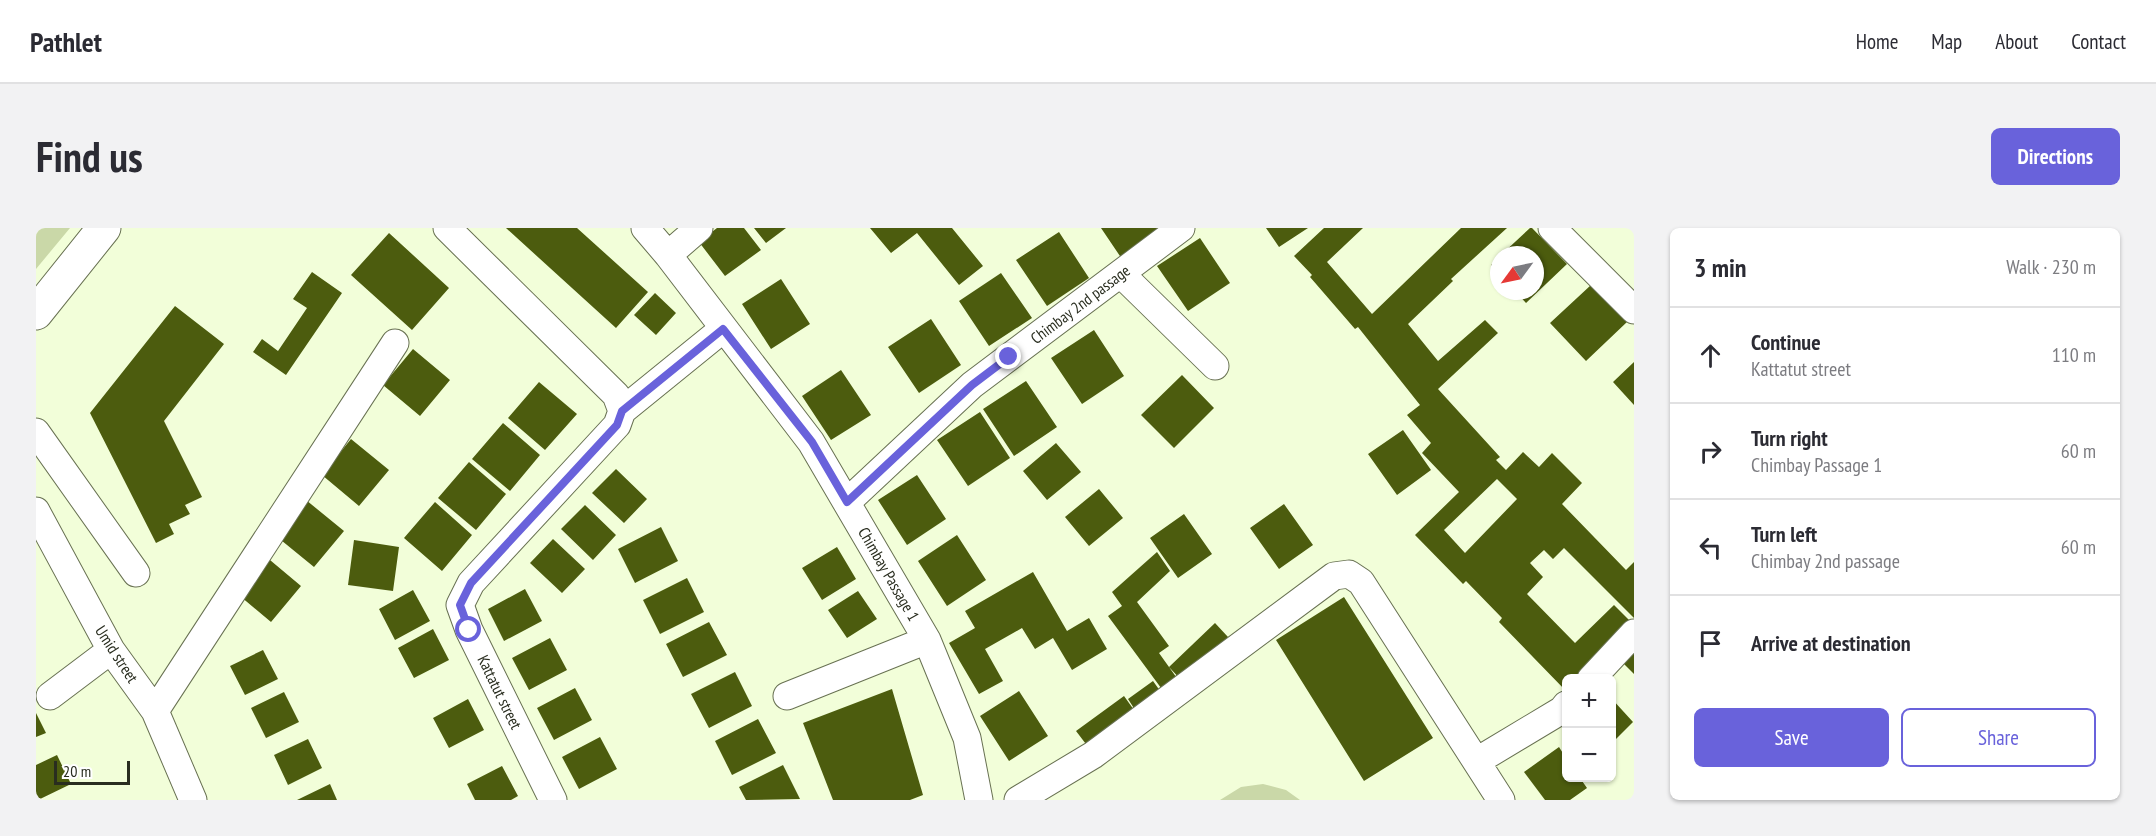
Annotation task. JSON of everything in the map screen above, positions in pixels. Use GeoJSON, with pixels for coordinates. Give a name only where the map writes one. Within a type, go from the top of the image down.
{"type":"FeatureCollection","features":[{"type":"Feature","properties":{"kind":"main road"},"geometry":{"type":"LineString","coordinates":[[36,313],[104,228]]}},
{"type":"Feature","properties":{"kind":"street"},"geometry":{"type":"LineString","coordinates":[[447,228],[616,395],[622,411]]}},
{"type":"Feature","properties":{"kind":"street","name":"Chimbay Passage 1"},"geometry":{"type":"LineString","coordinates":[[645,228],[812,442],[927,640],[967,738],[979,800]]}},
{"type":"Feature","properties":{"kind":"street"},"geometry":{"type":"LineString","coordinates":[[668,255],[699,228]]}},
{"type":"Feature","properties":{"kind":"street","name":"Chimbay 2nd passage"},"geometry":{"type":"LineString","coordinates":[[847,502],[972,385],[1181,228]]}},
{"type":"Feature","properties":{"kind":"street"},"geometry":{"type":"LineString","coordinates":[[1552,228],[1634,310]]}},
{"type":"Feature","properties":{"kind":"street"},"geometry":{"type":"LineString","coordinates":[[1121,274],[1215,366]]}},
{"type":"Feature","properties":{"kind":"street","name":"Kattatut street"},"geometry":{"type":"LineString","coordinates":[[553,800],[469,630],[460,605],[471,583],[617,425],[622,411],[723,329]]}},
{"type":"Feature","properties":{"kind":"street"},"geometry":{"type":"LineString","coordinates":[[155,711],[395,343]]}},
{"type":"Feature","properties":{"kind":"street"},"geometry":{"type":"LineString","coordinates":[[36,432],[136,573]]}},
{"type":"Feature","properties":{"kind":"street","name":"Umid street"},"geometry":{"type":"LineString","coordinates":[[36,511],[111,650],[155,711],[192,800]]}},
{"type":"Feature","properties":{"kind":"street"},"geometry":{"type":"LineString","coordinates":[[1018,800],[1093,755],[1334,576],[1349,574],[1361,582],[1501,800]]}},
{"type":"Feature","properties":{"kind":"street"},"geometry":{"type":"LineString","coordinates":[[1595,674],[1634,633]]}},
{"type":"Feature","properties":{"kind":"street"},"geometry":{"type":"LineString","coordinates":[[787,696],[927,640]]}},
{"type":"Feature","properties":{"kind":"street"},"geometry":{"type":"LineString","coordinates":[[50,696],[111,650]]}},
{"type":"Feature","properties":{"kind":"street"},"geometry":{"type":"LineString","coordinates":[[1477,761],[1562,710]]}},
{"type":"Feature","properties":{"kind":"green space"},"geometry":{"type":"Polygon","coordinates":[[[36,228],[70,228],[36,269],[36,228]]]}},
{"type":"Feature","properties":{"kind":"green space"},"geometry":{"type":"Polygon","coordinates":[[[1263,784],[1286,790],[1300,800],[1220,800],[1241,787],[1263,784]]]}},
{"type":"Feature","properties":{"kind":"building"},"geometry":{"type":"Polygon","coordinates":[[[506,228],[577,228],[648,292],[616,328],[506,228]]]}},
{"type":"Feature","properties":{"kind":"building"},"geometry":{"type":"Polygon","coordinates":[[[717,228],[744,228],[761,250],[725,276],[699,242],[717,228]]]}},
{"type":"Feature","properties":{"kind":"building"},"geometry":{"type":"Polygon","coordinates":[[[754,228],[786,228],[766,243],[754,228]]]}},
{"type":"Feature","properties":{"kind":"building"},"geometry":{"type":"Polygon","coordinates":[[[870,228],[952,228],[983,266],[959,285],[917,233],[891,253],[870,228]]]}},
{"type":"Feature","properties":{"kind":"building"},"geometry":{"type":"Polygon","coordinates":[[[1101,228],[1163,228],[1124,262],[1101,228]]]}},
{"type":"Feature","properties":{"kind":"building"},"geometry":{"type":"Polygon","coordinates":[[[1266,228],[1308,228],[1279,247],[1266,228]]]}},
{"type":"Feature","properties":{"kind":"building"},"geometry":{"type":"Polygon","coordinates":[[[1324,228],[1363,228],[1327,262],[1372,314],[1461,228],[1507,228],[1451,279],[1453,281],[1408,324],[1438,361],[1485,320],[1498,333],[1438,389],[1500,457],[1496,460],[1506,470],[1523,452],[1539,467],[1552,453],[1582,483],[1562,504],[1626,570],[1634,562],[1634,618],[1564,548],[1553,559],[1544,550],[1530,563],[1543,577],[1527,594],[1575,643],[1614,605],[1634,625],[1587,674],[1562,674],[1562,687],[1499,622],[1502,618],[1466,581],[1463,584],[1415,535],[1459,492],[1422,453],[1431,443],[1407,415],[1420,405],[1358,327],[1355,329],[1310,277],[1312,275],[1294,256],[1324,228]],[[1497,479],[1444,530],[1465,553],[1517,499],[1497,479]]]}},
{"type":"Feature","properties":{"kind":"building"},"geometry":{"type":"Polygon","coordinates":[[[1532,228],[1567,264],[1544,286],[1544,246],[1511,246],[1532,228]]]}},
{"type":"Feature","properties":{"kind":"building"},"geometry":{"type":"Polygon","coordinates":[[[1059,232],[1089,278],[1047,306],[1016,260],[1059,232]]]}},
{"type":"Feature","properties":{"kind":"building"},"geometry":{"type":"Polygon","coordinates":[[[389,233],[449,288],[412,330],[351,275],[389,233]]]}},
{"type":"Feature","properties":{"kind":"building"},"geometry":{"type":"Polygon","coordinates":[[[1200,238],[1230,283],[1188,311],[1157,266],[1200,238]]]}},
{"type":"Feature","properties":{"kind":"building"},"geometry":{"type":"Polygon","coordinates":[[[312,272],[342,293],[286,375],[253,352],[262,339],[278,351],[307,308],[293,299],[312,272]]]}},
{"type":"Feature","properties":{"kind":"building"},"geometry":{"type":"Polygon","coordinates":[[[1001,273],[1032,318],[989,346],[959,301],[1001,273]]]}},
{"type":"Feature","properties":{"kind":"building"},"geometry":{"type":"Polygon","coordinates":[[[781,279],[810,324],[771,349],[742,304],[781,279]]]}},
{"type":"Feature","properties":{"kind":"building"},"geometry":{"type":"Polygon","coordinates":[[[1591,285],[1627,322],[1586,361],[1550,323],[1591,285]]]}},
{"type":"Feature","properties":{"kind":"building"},"geometry":{"type":"Polygon","coordinates":[[[655,293],[676,313],[656,335],[634,315],[655,293]]]}},
{"type":"Feature","properties":{"kind":"building"},"geometry":{"type":"Polygon","coordinates":[[[175,306],[224,344],[164,421],[202,497],[185,505],[190,514],[169,524],[174,534],[156,543],[90,413],[175,306]]]}},
{"type":"Feature","properties":{"kind":"building"},"geometry":{"type":"Polygon","coordinates":[[[931,319],[961,365],[919,393],[888,347],[931,319]]]}},
{"type":"Feature","properties":{"kind":"building"},"geometry":{"type":"Polygon","coordinates":[[[1094,330],[1124,376],[1082,404],[1051,358],[1094,330]]]}},
{"type":"Feature","properties":{"kind":"building"},"geometry":{"type":"Polygon","coordinates":[[[413,349],[450,380],[420,416],[383,385],[413,349]]]}},
{"type":"Feature","properties":{"kind":"building"},"geometry":{"type":"Polygon","coordinates":[[[1634,362],[1634,405],[1613,382],[1634,362]]]}},
{"type":"Feature","properties":{"kind":"building"},"geometry":{"type":"Polygon","coordinates":[[[841,370],[871,415],[831,440],[802,396],[841,370]]]}},
{"type":"Feature","properties":{"kind":"building"},"geometry":{"type":"Polygon","coordinates":[[[1182,375],[1214,408],[1174,448],[1141,415],[1182,375]]]}},
{"type":"Feature","properties":{"kind":"building"},"geometry":{"type":"Polygon","coordinates":[[[1026,381],[1057,427],[1014,456],[983,409],[1026,381]]]}},
{"type":"Feature","properties":{"kind":"building"},"geometry":{"type":"Polygon","coordinates":[[[539,382],[577,414],[545,450],[508,418],[539,382]]]}},
{"type":"Feature","properties":{"kind":"building"},"geometry":{"type":"Polygon","coordinates":[[[980,412],[1010,458],[968,486],[937,440],[980,412]]]}},
{"type":"Feature","properties":{"kind":"building"},"geometry":{"type":"Polygon","coordinates":[[[503,423],[540,455],[510,491],[472,459],[503,423]]]}},
{"type":"Feature","properties":{"kind":"building"},"geometry":{"type":"Polygon","coordinates":[[[1403,430],[1431,470],[1397,495],[1368,454],[1403,430]]]}},
{"type":"Feature","properties":{"kind":"building"},"geometry":{"type":"Polygon","coordinates":[[[351,439],[389,470],[359,506],[322,475],[351,439]]]}},
{"type":"Feature","properties":{"kind":"building"},"geometry":{"type":"Polygon","coordinates":[[[1056,443],[1081,472],[1047,500],[1023,471],[1056,443]]]}},
{"type":"Feature","properties":{"kind":"building"},"geometry":{"type":"Polygon","coordinates":[[[469,462],[506,494],[476,530],[438,498],[469,462]]]}},
{"type":"Feature","properties":{"kind":"building"},"geometry":{"type":"Polygon","coordinates":[[[616,469],[647,499],[624,523],[592,493],[616,469]]]}},
{"type":"Feature","properties":{"kind":"building"},"geometry":{"type":"Polygon","coordinates":[[[917,475],[946,519],[907,545],[878,500],[917,475]]]}},
{"type":"Feature","properties":{"kind":"building"},"geometry":{"type":"Polygon","coordinates":[[[1099,489],[1123,518],[1089,546],[1065,517],[1099,489]]]}},
{"type":"Feature","properties":{"kind":"building"},"geometry":{"type":"Polygon","coordinates":[[[306,500],[344,531],[314,567],[276,536],[306,500]]]}},
{"type":"Feature","properties":{"kind":"building"},"geometry":{"type":"Polygon","coordinates":[[[435,502],[472,535],[442,571],[404,538],[435,502]]]}},
{"type":"Feature","properties":{"kind":"building"},"geometry":{"type":"Polygon","coordinates":[[[1284,504],[1313,545],[1279,569],[1250,528],[1284,504]]]}},
{"type":"Feature","properties":{"kind":"building"},"geometry":{"type":"Polygon","coordinates":[[[585,505],[616,535],[593,560],[561,529],[585,505]]]}},
{"type":"Feature","properties":{"kind":"building"},"geometry":{"type":"Polygon","coordinates":[[[1184,514],[1212,554],[1178,578],[1150,538],[1184,514]]]}},
{"type":"Feature","properties":{"kind":"building"},"geometry":{"type":"Polygon","coordinates":[[[661,527],[678,561],[635,583],[618,549],[661,527]]]}},
{"type":"Feature","properties":{"kind":"building"},"geometry":{"type":"Polygon","coordinates":[[[957,535],[986,580],[947,606],[918,561],[957,535]]]}},
{"type":"Feature","properties":{"kind":"building"},"geometry":{"type":"Polygon","coordinates":[[[553,539],[585,569],[562,593],[530,563],[553,539]]]}},
{"type":"Feature","properties":{"kind":"building"},"geometry":{"type":"Polygon","coordinates":[[[354,540],[399,547],[393,591],[348,585],[354,540]]]}},
{"type":"Feature","properties":{"kind":"building"},"geometry":{"type":"Polygon","coordinates":[[[837,547],[856,579],[822,600],[802,568],[837,547]]]}},
{"type":"Feature","properties":{"kind":"building"},"geometry":{"type":"Polygon","coordinates":[[[1157,552],[1170,571],[1137,602],[1169,646],[1159,653],[1179,681],[1164,692],[1108,616],[1122,606],[1112,592],[1157,552]]]}},
{"type":"Feature","properties":{"kind":"building"},"geometry":{"type":"Polygon","coordinates":[[[264,555],[301,586],[271,622],[234,591],[264,555]]]}},
{"type":"Feature","properties":{"kind":"building"},"geometry":{"type":"Polygon","coordinates":[[[1033,572],[1067,631],[1089,618],[1107,649],[1072,670],[1053,638],[1035,649],[1022,628],[985,649],[1003,681],[979,694],[949,643],[975,628],[965,611],[1033,572]]]}},
{"type":"Feature","properties":{"kind":"building"},"geometry":{"type":"Polygon","coordinates":[[[687,578],[704,612],[660,634],[643,600],[687,578]]]}},
{"type":"Feature","properties":{"kind":"building"},"geometry":{"type":"Polygon","coordinates":[[[525,589],[542,621],[504,641],[488,609],[525,589]]]}},
{"type":"Feature","properties":{"kind":"building"},"geometry":{"type":"Polygon","coordinates":[[[413,590],[430,621],[395,640],[379,609],[413,590]]]}},
{"type":"Feature","properties":{"kind":"building"},"geometry":{"type":"Polygon","coordinates":[[[858,591],[877,619],[847,638],[828,610],[858,591]]]}},
{"type":"Feature","properties":{"kind":"building"},"geometry":{"type":"Polygon","coordinates":[[[1344,597],[1433,738],[1364,781],[1276,640],[1344,597]]]}},
{"type":"Feature","properties":{"kind":"building"},"geometry":{"type":"Polygon","coordinates":[[[709,622],[727,655],[683,677],[666,644],[709,622]]]}},
{"type":"Feature","properties":{"kind":"building"},"geometry":{"type":"Polygon","coordinates":[[[1215,623],[1228,637],[1182,681],[1169,667],[1215,623]]]}},
{"type":"Feature","properties":{"kind":"building"},"geometry":{"type":"Polygon","coordinates":[[[433,629],[449,660],[414,678],[398,648],[433,629]]]}},
{"type":"Feature","properties":{"kind":"building"},"geometry":{"type":"Polygon","coordinates":[[[550,638],[567,670],[529,690],[512,658],[550,638]]]}},
{"type":"Feature","properties":{"kind":"building"},"geometry":{"type":"Polygon","coordinates":[[[1634,642],[1634,674],[1618,658],[1634,642]]]}},
{"type":"Feature","properties":{"kind":"building"},"geometry":{"type":"Polygon","coordinates":[[[263,650],[278,679],[245,695],[230,666],[263,650]]]}},
{"type":"Feature","properties":{"kind":"building"},"geometry":{"type":"Polygon","coordinates":[[[735,672],[752,706],[709,728],[691,694],[735,672]]]}},
{"type":"Feature","properties":{"kind":"building"},"geometry":{"type":"Polygon","coordinates":[[[1153,681],[1163,695],[1137,713],[1128,699],[1153,681]]]}},
{"type":"Feature","properties":{"kind":"building"},"geometry":{"type":"Polygon","coordinates":[[[575,688],[592,720],[554,740],[537,708],[575,688]]]}},
{"type":"Feature","properties":{"kind":"building"},"geometry":{"type":"Polygon","coordinates":[[[892,689],[923,795],[910,800],[833,800],[803,723],[892,689]]]}},
{"type":"Feature","properties":{"kind":"building"},"geometry":{"type":"Polygon","coordinates":[[[1019,691],[1048,736],[1009,761],[980,716],[1019,691]]]}},
{"type":"Feature","properties":{"kind":"building"},"geometry":{"type":"Polygon","coordinates":[[[284,692],[299,722],[266,738],[251,708],[284,692]]]}},
{"type":"Feature","properties":{"kind":"building"},"geometry":{"type":"Polygon","coordinates":[[[1124,696],[1139,717],[1092,752],[1076,731],[1124,696]]]}},
{"type":"Feature","properties":{"kind":"building"},"geometry":{"type":"Polygon","coordinates":[[[468,699],[484,730],[449,748],[433,718],[468,699]]]}},
{"type":"Feature","properties":{"kind":"building"},"geometry":{"type":"Polygon","coordinates":[[[1616,703],[1633,722],[1616,739],[1616,703]]]}},
{"type":"Feature","properties":{"kind":"building"},"geometry":{"type":"Polygon","coordinates":[[[36,713],[46,733],[36,737],[36,713]]]}},
{"type":"Feature","properties":{"kind":"building"},"geometry":{"type":"Polygon","coordinates":[[[758,719],[776,753],[732,775],[715,741],[758,719]]]}},
{"type":"Feature","properties":{"kind":"building"},"geometry":{"type":"Polygon","coordinates":[[[600,737],[617,769],[579,789],[562,757],[600,737]]]}},
{"type":"Feature","properties":{"kind":"building"},"geometry":{"type":"Polygon","coordinates":[[[308,739],[322,768],[288,785],[274,755],[308,739]]]}},
{"type":"Feature","properties":{"kind":"building"},"geometry":{"type":"Polygon","coordinates":[[[1559,747],[1562,752],[1562,782],[1583,782],[1587,788],[1570,800],[1545,800],[1524,772],[1559,747]]]}},
{"type":"Feature","properties":{"kind":"building"},"geometry":{"type":"Polygon","coordinates":[[[57,755],[71,784],[38,800],[36,765],[57,755]]]}},
{"type":"Feature","properties":{"kind":"building"},"geometry":{"type":"Polygon","coordinates":[[[783,765],[800,799],[746,800],[739,787],[783,765]]]}},
{"type":"Feature","properties":{"kind":"building"},"geometry":{"type":"Polygon","coordinates":[[[502,766],[518,796],[511,800],[475,800],[467,784],[502,766]]]}},
{"type":"Feature","properties":{"kind":"building"},"geometry":{"type":"Polygon","coordinates":[[[330,784],[337,800],[297,800],[330,784]]]}},
{"type":"Feature","properties":{"kind":"route"},"geometry":{"type":"LineString","coordinates":[[469,630],[460,605],[471,583],[617,425],[622,411],[723,329],[812,442],[847,502],[972,385],[1009,357]]}}]}
